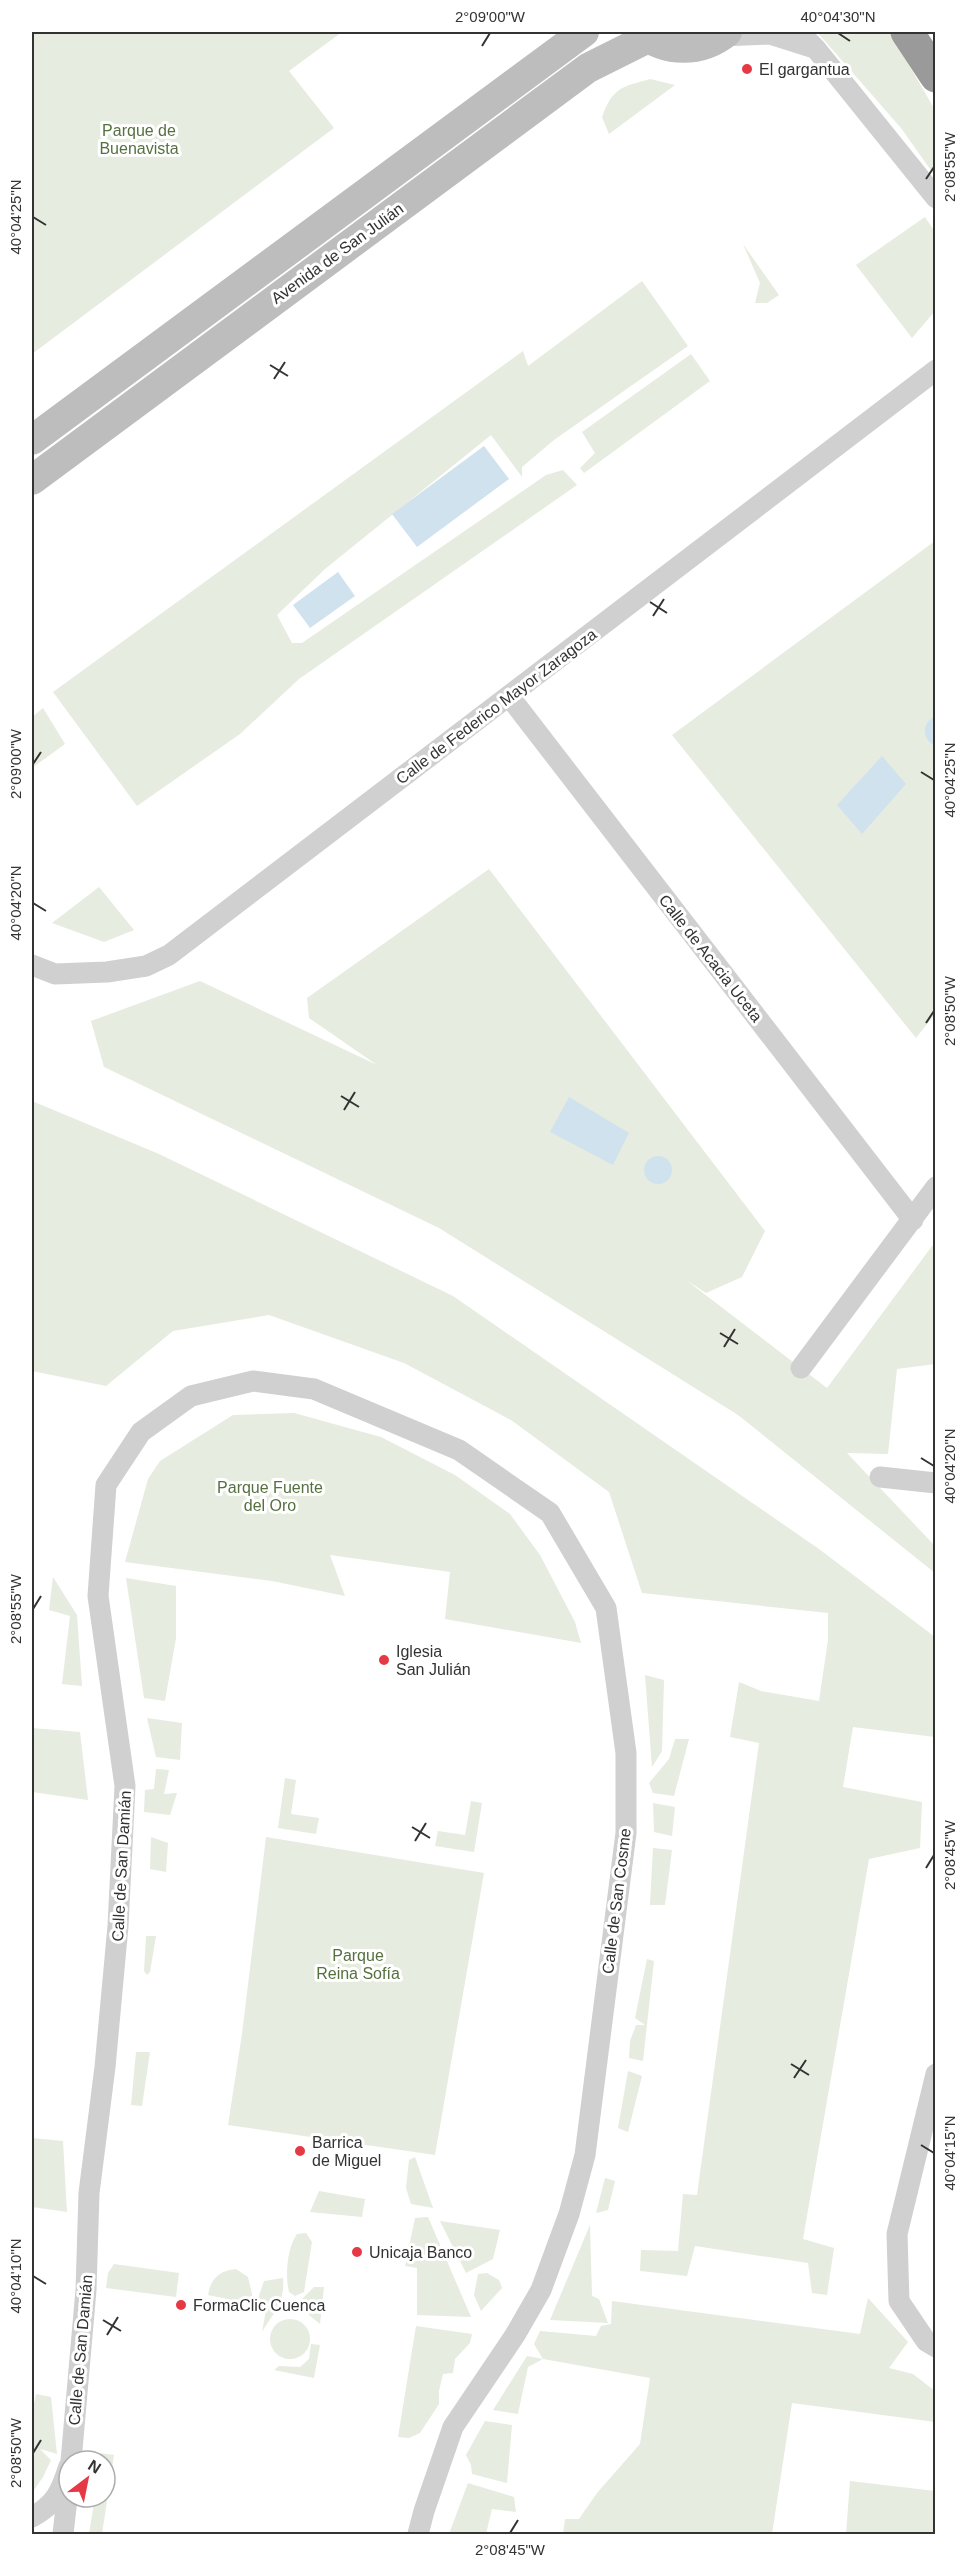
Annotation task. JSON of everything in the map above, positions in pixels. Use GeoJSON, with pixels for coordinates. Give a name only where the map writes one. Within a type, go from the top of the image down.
{"type":"FeatureCollection","features":[{"type":"Feature","properties":{"kind":"highway"},"geometry":{"type":"LineString","coordinates":[[907,32],[936,76]]}},
{"type":"Feature","properties":{"kind":"main road","name":"Avenida de San Julián"},"geometry":{"type":"LineString","coordinates":[[32,440],[584,32]]}},
{"type":"Feature","properties":{"kind":"main road"},"geometry":{"type":"LineString","coordinates":[[644,35],[666,45],[685,48],[704,44],[724,34]]}},
{"type":"Feature","properties":{"kind":"main road","name":"Avenida de San Julián"},"geometry":{"type":"LineString","coordinates":[[32,480],[588,68],[644,35]]}},
{"type":"Feature","properties":{"kind":"street"},"geometry":{"type":"LineString","coordinates":[[799,32],[816,49],[936,198]]}},
{"type":"Feature","properties":{"kind":"street"},"geometry":{"type":"LineString","coordinates":[[724,34],[770,34],[816,49]]}},
{"type":"Feature","properties":{"kind":"street","name":"Calle de Federico Mayor Zaragoza"},"geometry":{"type":"LineString","coordinates":[[32,965],[55,974],[107,972],[146,966],[169,955],[936,370]]}},
{"type":"Feature","properties":{"kind":"street","name":"Calle de Acacia Uceta"},"geometry":{"type":"LineString","coordinates":[[509,696],[912,1220]]}},
{"type":"Feature","properties":{"kind":"street"},"geometry":{"type":"LineString","coordinates":[[801,1368],[936,1187]]}},
{"type":"Feature","properties":{"kind":"street","name":"Calle de San Damián"},"geometry":{"type":"LineString","coordinates":[[71,2449],[86,2290],[89,2193],[105,2067],[118,1926],[125,1786],[98,1596],[106,1485],[141,1432],[191,1395],[253,1381],[314,1389]]}},
{"type":"Feature","properties":{"kind":"street","name":"Calle de San Cosme"},"geometry":{"type":"LineString","coordinates":[[314,1389],[459,1450],[550,1513],[606,1608],[626,1754],[626,1833],[585,2155],[569,2214],[541,2290],[453,2427],[418,2535]]}},
{"type":"Feature","properties":{"kind":"street"},"geometry":{"type":"LineString","coordinates":[[880,1477],[936,1483]]}},
{"type":"Feature","properties":{"kind":"street"},"geometry":{"type":"LineString","coordinates":[[936,2074],[897,2234],[899,2301],[926,2342],[936,2347]]}},
{"type":"Feature","properties":{"kind":"street"},"geometry":{"type":"LineString","coordinates":[[32,2517],[57,2498]]}},
{"type":"Feature","properties":{"kind":"street"},"geometry":{"type":"LineString","coordinates":[[63,2535],[66,2509]]}},
{"type":"Feature","properties":{"kind":"green space","name":"Parque de Buenavista"},"geometry":{"type":"Polygon","coordinates":[[[32,32],[342,32],[289,71],[334,128],[32,354],[32,32]]]}},
{"type":"Feature","properties":{"kind":"green space"},"geometry":{"type":"Polygon","coordinates":[[[817,32],[890,32],[935,110],[935,176],[901,128],[817,32]]]}},
{"type":"Feature","properties":{"kind":"green space"},"geometry":{"type":"Polygon","coordinates":[[[650,79],[675,85],[609,134],[602,117],[610,100],[625,87],[650,79]]]}},
{"type":"Feature","properties":{"kind":"green space"},"geometry":{"type":"Polygon","coordinates":[[[925,217],[935,232],[935,311],[912,338],[856,265],[925,217]]]}},
{"type":"Feature","properties":{"kind":"green space"},"geometry":{"type":"Polygon","coordinates":[[[743,244],[779,295],[767,303],[755,303],[760,283],[743,244]]]}},
{"type":"Feature","properties":{"kind":"green space"},"geometry":{"type":"Polygon","coordinates":[[[642,281],[688,346],[554,440],[522,467],[522,477],[491,435],[325,569],[277,615],[292,643],[302,643],[546,475],[563,470],[577,485],[299,679],[240,734],[137,806],[53,692],[523,351],[528,366],[642,281]]]}},
{"type":"Feature","properties":{"kind":"green space"},"geometry":{"type":"Polygon","coordinates":[[[691,354],[710,381],[584,473],[580,468],[595,453],[582,432],[691,354]]]}},
{"type":"Feature","properties":{"kind":"green space"},"geometry":{"type":"Polygon","coordinates":[[[935,541],[936,1013],[916,1038],[672,735],[935,541]]]}},
{"type":"Feature","properties":{"kind":"green space"},"geometry":{"type":"Polygon","coordinates":[[[43,708],[65,744],[32,768],[32,717],[43,708]]]}},
{"type":"Feature","properties":{"kind":"green space"},"geometry":{"type":"Polygon","coordinates":[[[489,869],[765,1231],[742,1277],[706,1293],[686,1280],[827,1388],[935,1242],[935,1364],[897,1369],[888,1454],[847,1453],[935,1546],[935,1573],[738,1415],[439,1228],[104,1067],[91,1021],[200,981],[377,1065],[309,1018],[307,998],[489,869]]]}},
{"type":"Feature","properties":{"kind":"green space"},"geometry":{"type":"Polygon","coordinates":[[[99,887],[134,930],[104,942],[52,923],[99,887]]]}},
{"type":"Feature","properties":{"kind":"green space"},"geometry":{"type":"Polygon","coordinates":[[[32,1101],[159,1154],[453,1296],[819,1549],[935,1637],[935,1737],[853,1727],[843,1787],[922,1802],[920,1848],[869,1859],[803,2239],[834,2248],[827,2295],[812,2293],[808,2263],[695,2246],[687,2276],[640,2271],[641,2250],[678,2251],[683,2194],[697,2195],[759,1743],[730,1737],[739,1682],[761,1691],[819,1701],[828,1640],[828,1613],[642,1593],[609,1492],[511,1420],[404,1363],[269,1315],[173,1331],[106,1386],[32,1371],[32,1101]]]}},
{"type":"Feature","properties":{"kind":"green space","name":"Parque Fuente del Oro"},"geometry":{"type":"Polygon","coordinates":[[[294,1413],[381,1437],[455,1475],[510,1514],[540,1555],[575,1622],[581,1643],[445,1619],[450,1572],[330,1555],[345,1596],[272,1581],[125,1562],[148,1479],[160,1461],[233,1415],[294,1413]]]}},
{"type":"Feature","properties":{"kind":"green space"},"geometry":{"type":"Polygon","coordinates":[[[53,1577],[77,1615],[82,1686],[62,1684],[70,1616],[49,1610],[53,1577]]]}},
{"type":"Feature","properties":{"kind":"green space"},"geometry":{"type":"Polygon","coordinates":[[[126,1578],[176,1586],[176,1638],[165,1701],[144,1698],[126,1578]]]}},
{"type":"Feature","properties":{"kind":"green space"},"geometry":{"type":"Polygon","coordinates":[[[645,1675],[664,1680],[662,1751],[652,1767],[645,1675]]]}},
{"type":"Feature","properties":{"kind":"green space"},"geometry":{"type":"Polygon","coordinates":[[[147,1718],[182,1723],[180,1760],[156,1757],[147,1718]]]}},
{"type":"Feature","properties":{"kind":"green space"},"geometry":{"type":"Polygon","coordinates":[[[32,1728],[80,1732],[88,1800],[32,1792],[32,1728]]]}},
{"type":"Feature","properties":{"kind":"green space"},"geometry":{"type":"Polygon","coordinates":[[[675,1739],[689,1739],[674,1796],[653,1793],[649,1783],[669,1759],[675,1739]]]}},
{"type":"Feature","properties":{"kind":"green space"},"geometry":{"type":"Polygon","coordinates":[[[156,1769],[169,1770],[164,1794],[177,1793],[170,1815],[144,1812],[145,1790],[154,1789],[156,1769]]]}},
{"type":"Feature","properties":{"kind":"green space"},"geometry":{"type":"Polygon","coordinates":[[[285,1778],[296,1780],[291,1814],[319,1818],[316,1834],[278,1828],[285,1778]]]}},
{"type":"Feature","properties":{"kind":"green space"},"geometry":{"type":"Polygon","coordinates":[[[471,1801],[482,1803],[474,1852],[435,1846],[438,1831],[465,1835],[471,1801]]]}},
{"type":"Feature","properties":{"kind":"green space"},"geometry":{"type":"Polygon","coordinates":[[[653,1803],[675,1807],[672,1836],[654,1832],[653,1803]]]}},
{"type":"Feature","properties":{"kind":"green space"},"geometry":{"type":"Polygon","coordinates":[[[151,1837],[168,1843],[166,1872],[150,1869],[151,1837]]]}},
{"type":"Feature","properties":{"kind":"green space","name":"Parque Reina Sofía"},"geometry":{"type":"Polygon","coordinates":[[[266,1837],[484,1873],[435,2155],[228,2125],[242,2034],[266,1837]]]}},
{"type":"Feature","properties":{"kind":"green space"},"geometry":{"type":"Polygon","coordinates":[[[653,1848],[672,1850],[665,1905],[650,1905],[653,1848]]]}},
{"type":"Feature","properties":{"kind":"green space"},"geometry":{"type":"Polygon","coordinates":[[[146,1936],[156,1936],[150,1972],[147,1975],[144,1971],[146,1936]]]}},
{"type":"Feature","properties":{"kind":"green space"},"geometry":{"type":"Polygon","coordinates":[[[647,1959],[654,1961],[643,2061],[629,2058],[630,2041],[636,2025],[645,2025],[635,2018],[647,1959]]]}},
{"type":"Feature","properties":{"kind":"green space"},"geometry":{"type":"Polygon","coordinates":[[[136,2052],[150,2052],[142,2106],[131,2105],[136,2052]]]}},
{"type":"Feature","properties":{"kind":"green space"},"geometry":{"type":"Polygon","coordinates":[[[628,2071],[642,2076],[628,2132],[618,2128],[628,2071]]]}},
{"type":"Feature","properties":{"kind":"green space"},"geometry":{"type":"Polygon","coordinates":[[[32,2138],[63,2141],[67,2212],[32,2207],[32,2138]]]}},
{"type":"Feature","properties":{"kind":"green space"},"geometry":{"type":"Polygon","coordinates":[[[415,2157],[433,2208],[411,2204],[406,2188],[409,2160],[415,2157]]]}},
{"type":"Feature","properties":{"kind":"green space"},"geometry":{"type":"Polygon","coordinates":[[[605,2178],[615,2181],[608,2210],[596,2213],[605,2178]]]}},
{"type":"Feature","properties":{"kind":"green space"},"geometry":{"type":"Polygon","coordinates":[[[319,2191],[365,2199],[362,2217],[310,2212],[319,2191]]]}},
{"type":"Feature","properties":{"kind":"green space"},"geometry":{"type":"Polygon","coordinates":[[[428,2217],[471,2317],[417,2315],[417,2268],[405,2266],[415,2218],[428,2217]]]}},
{"type":"Feature","properties":{"kind":"green space"},"geometry":{"type":"Polygon","coordinates":[[[440,2221],[500,2230],[493,2259],[466,2273],[440,2221]]]}},
{"type":"Feature","properties":{"kind":"green space"},"geometry":{"type":"Polygon","coordinates":[[[590,2225],[592,2296],[599,2299],[608,2323],[550,2320],[590,2225]]]}},
{"type":"Feature","properties":{"kind":"green space"},"geometry":{"type":"Polygon","coordinates":[[[306,2233],[312,2242],[304,2292],[295,2296],[289,2292],[288,2285],[289,2254],[297,2234],[306,2233]]]}},
{"type":"Feature","properties":{"kind":"green space"},"geometry":{"type":"Polygon","coordinates":[[[114,2264],[179,2273],[176,2297],[106,2288],[108,2273],[114,2264]]]}},
{"type":"Feature","properties":{"kind":"green space"},"geometry":{"type":"Polygon","coordinates":[[[236,2269],[248,2277],[252,2294],[251,2304],[208,2295],[211,2284],[217,2276],[236,2269]]]}},
{"type":"Feature","properties":{"kind":"green space"},"geometry":{"type":"Polygon","coordinates":[[[487,2273],[499,2280],[502,2288],[481,2311],[474,2295],[478,2274],[487,2273]]]}},
{"type":"Feature","properties":{"kind":"green space"},"geometry":{"type":"Polygon","coordinates":[[[283,2278],[280,2301],[262,2332],[266,2310],[257,2302],[264,2281],[283,2278]]]}},
{"type":"Feature","properties":{"kind":"green space"},"geometry":{"type":"Polygon","coordinates":[[[314,2287],[324,2287],[320,2324],[309,2315],[302,2299],[314,2287]]]}},
{"type":"Feature","properties":{"kind":"green space"},"geometry":{"type":"Polygon","coordinates":[[[868,2298],[908,2342],[889,2368],[913,2374],[935,2391],[935,2422],[792,2403],[772,2534],[563,2534],[565,2519],[579,2519],[597,2493],[640,2444],[650,2378],[543,2359],[534,2344],[540,2331],[596,2336],[601,2326],[611,2324],[612,2301],[860,2334],[868,2298]]]}},
{"type":"Feature","properties":{"kind":"green space"},"geometry":{"type":"Polygon","coordinates":[[[290,2319],[304,2325],[310,2339],[304,2353],[290,2359],[276,2353],[270,2339],[276,2325],[290,2319]]]}},
{"type":"Feature","properties":{"kind":"green space"},"geometry":{"type":"Polygon","coordinates":[[[416,2326],[472,2334],[470,2343],[455,2359],[453,2373],[443,2374],[439,2404],[420,2433],[409,2438],[398,2437],[416,2326]]]}},
{"type":"Feature","properties":{"kind":"green space"},"geometry":{"type":"Polygon","coordinates":[[[311,2344],[320,2345],[314,2378],[274,2370],[279,2366],[300,2367],[309,2359],[311,2344]]]}},
{"type":"Feature","properties":{"kind":"green space"},"geometry":{"type":"Polygon","coordinates":[[[527,2356],[543,2359],[528,2367],[518,2414],[493,2410],[527,2356]]]}},
{"type":"Feature","properties":{"kind":"green space"},"geometry":{"type":"Polygon","coordinates":[[[36,2394],[51,2397],[57,2454],[40,2449],[51,2460],[32,2493],[32,2415],[36,2394]]]}},
{"type":"Feature","properties":{"kind":"green space"},"geometry":{"type":"Polygon","coordinates":[[[485,2421],[512,2425],[507,2483],[472,2474],[466,2455],[485,2421]]]}},
{"type":"Feature","properties":{"kind":"green space"},"geometry":{"type":"Polygon","coordinates":[[[850,2481],[935,2491],[935,2534],[846,2534],[850,2481]]]}},
{"type":"Feature","properties":{"kind":"green space"},"geometry":{"type":"Polygon","coordinates":[[[468,2483],[514,2497],[516,2512],[492,2509],[486,2534],[449,2534],[468,2483]]]}},
{"type":"Feature","properties":{"kind":"green space"},"geometry":{"type":"Polygon","coordinates":[[[93,2509],[106,2509],[102,2534],[89,2534],[93,2509]]]}},
{"type":"Feature","properties":{"kind":"water"},"geometry":{"type":"Polygon","coordinates":[[[484,446],[509,479],[417,547],[392,514],[484,446]]]}},
{"type":"Feature","properties":{"kind":"water"},"geometry":{"type":"Polygon","coordinates":[[[338,572],[355,596],[310,628],[293,605],[338,572]]]}},
{"type":"Feature","properties":{"kind":"water"},"geometry":{"type":"Polygon","coordinates":[[[935,716],[935,746],[926,736],[925,727],[935,716]]]}},
{"type":"Feature","properties":{"kind":"water"},"geometry":{"type":"Polygon","coordinates":[[[882,756],[906,784],[862,834],[837,805],[882,756]]]}},
{"type":"Feature","properties":{"kind":"water"},"geometry":{"type":"Polygon","coordinates":[[[569,1097],[629,1133],[613,1165],[550,1132],[569,1097]]]}},
{"type":"Feature","properties":{"kind":"water"},"geometry":{"type":"Polygon","coordinates":[[[658,1156],[668,1160],[672,1170],[668,1180],[658,1184],[648,1180],[644,1170],[648,1160],[658,1156]]]}},
{"type":"Feature","properties":{"kind":"place","name":"El gargantua"},"geometry":{"type":"Point","coordinates":[747,69]}},
{"type":"Feature","properties":{"kind":"place","name":"Iglesia San Julián"},"geometry":{"type":"Point","coordinates":[384,1660]}},
{"type":"Feature","properties":{"kind":"place","name":"Barrica de Miguel"},"geometry":{"type":"Point","coordinates":[300,2151]}},
{"type":"Feature","properties":{"kind":"place","name":"Unicaja Banco"},"geometry":{"type":"Point","coordinates":[357,2252]}},
{"type":"Feature","properties":{"kind":"place","name":"FormaClic Cuenca"},"geometry":{"type":"Point","coordinates":[181,2305]}}]}
